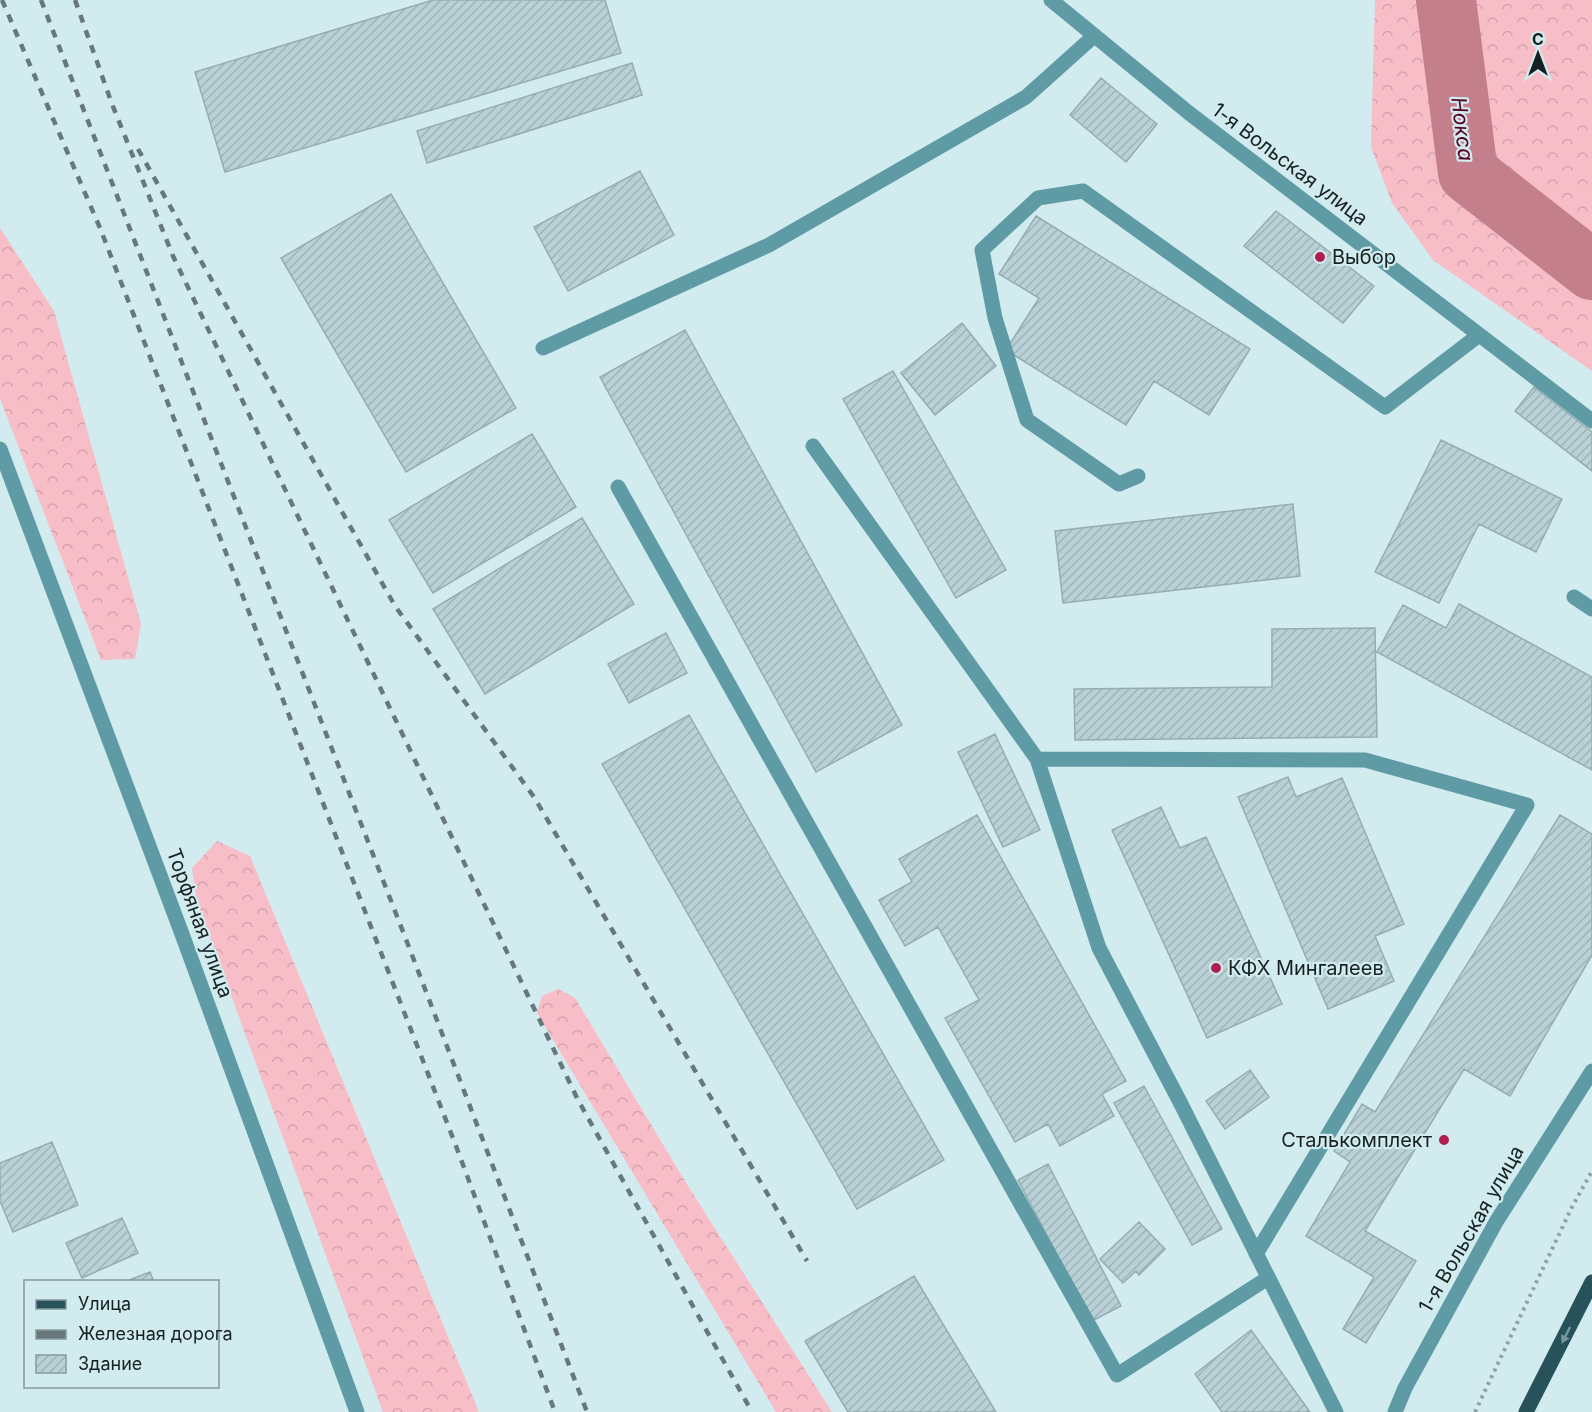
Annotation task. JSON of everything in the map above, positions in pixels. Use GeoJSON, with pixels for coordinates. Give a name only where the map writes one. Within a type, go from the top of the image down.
{"type":"FeatureCollection","features":[{"type":"Feature","properties":{"kind":"main road"},"geometry":{"type":"LineString","coordinates":[[1526,1412],[1592,1282]]}},
{"type":"Feature","properties":{"kind":"street","name":"1-я Вольская улица"},"geometry":{"type":"LineString","coordinates":[[1054,1],[1189,113],[1592,421]]}},
{"type":"Feature","properties":{"kind":"street"},"geometry":{"type":"LineString","coordinates":[[543,348],[769,245],[1026,98],[1094,36]]}},
{"type":"Feature","properties":{"kind":"street"},"geometry":{"type":"LineString","coordinates":[[1138,476],[1119,484],[1027,420],[995,318],[982,250],[1038,198],[1083,191],[1385,407],[1479,335]]}},
{"type":"Feature","properties":{"kind":"street"},"geometry":{"type":"LineString","coordinates":[[813,446],[1037,759],[1099,948],[1180,1102],[1336,1412]]}},
{"type":"Feature","properties":{"kind":"street","name":"Торфяная улица"},"geometry":{"type":"LineString","coordinates":[[0,449],[182,934],[357,1412]]}},
{"type":"Feature","properties":{"kind":"street"},"geometry":{"type":"LineString","coordinates":[[618,487],[1117,1375],[1269,1278]]}},
{"type":"Feature","properties":{"kind":"street"},"geometry":{"type":"LineString","coordinates":[[1574,597],[1592,609]]}},
{"type":"Feature","properties":{"kind":"street"},"geometry":{"type":"LineString","coordinates":[[1037,759],[1365,760],[1527,805],[1256,1254]]}},
{"type":"Feature","properties":{"kind":"street","name":"1-я Вольская улица"},"geometry":{"type":"LineString","coordinates":[[1395,1412],[1404,1388],[1496,1222],[1592,1071]]}},
{"type":"Feature","properties":{"kind":"path"},"geometry":{"type":"LineString","coordinates":[[1475,1412],[1572,1206],[1592,1171]]}},
{"type":"Feature","properties":{"kind":"green space"},"geometry":{"type":"Polygon","coordinates":[[[1375,0],[1592,0],[1592,371],[1433,260],[1392,203],[1371,147],[1375,0]]]}},
{"type":"Feature","properties":{"kind":"green space"},"geometry":{"type":"Polygon","coordinates":[[[0,228],[54,311],[141,624],[135,659],[101,660],[0,399],[0,228]]]}},
{"type":"Feature","properties":{"kind":"green space"},"geometry":{"type":"Polygon","coordinates":[[[217,841],[250,856],[479,1412],[383,1412],[197,902],[192,868],[217,841]]]}},
{"type":"Feature","properties":{"kind":"green space"},"geometry":{"type":"Polygon","coordinates":[[[558,989],[575,998],[688,1186],[832,1412],[776,1412],[537,1013],[542,996],[558,989]]]}},
{"type":"Feature","properties":{"kind":"building"},"geometry":{"type":"Polygon","coordinates":[[[433,0],[605,0],[621,53],[225,172],[195,72],[433,0]]]}},
{"type":"Feature","properties":{"kind":"building"},"geometry":{"type":"Polygon","coordinates":[[[632,63],[642,95],[427,163],[417,131],[632,63]]]}},
{"type":"Feature","properties":{"kind":"building"},"geometry":{"type":"Polygon","coordinates":[[[1101,78],[1157,124],[1126,162],[1070,115],[1101,78]]]}},
{"type":"Feature","properties":{"kind":"building"},"geometry":{"type":"Polygon","coordinates":[[[640,171],[674,235],[568,291],[534,227],[640,171]]]}},
{"type":"Feature","properties":{"kind":"building"},"geometry":{"type":"Polygon","coordinates":[[[391,194],[516,408],[406,472],[281,258],[391,194]]]}},
{"type":"Feature","properties":{"kind":"building"},"geometry":{"type":"Polygon","coordinates":[[[1276,211],[1374,286],[1343,323],[1244,246],[1276,211]]]}},
{"type":"Feature","properties":{"kind":"building"},"geometry":{"type":"Polygon","coordinates":[[[1036,216],[1250,349],[1209,415],[1154,381],[1126,425],[1006,350],[1039,298],[999,274],[1036,216]]]}},
{"type":"Feature","properties":{"kind":"building"},"geometry":{"type":"Polygon","coordinates":[[[962,323],[996,366],[935,415],[901,373],[962,323]]]}},
{"type":"Feature","properties":{"kind":"building"},"geometry":{"type":"Polygon","coordinates":[[[685,330],[902,725],[816,772],[600,377],[685,330]]]}},
{"type":"Feature","properties":{"kind":"building"},"geometry":{"type":"Polygon","coordinates":[[[893,371],[1006,570],[956,598],[843,399],[893,371]]]}},
{"type":"Feature","properties":{"kind":"building"},"geometry":{"type":"Polygon","coordinates":[[[1534,387],[1592,432],[1592,471],[1515,411],[1534,387]]]}},
{"type":"Feature","properties":{"kind":"building"},"geometry":{"type":"Polygon","coordinates":[[[532,434],[576,507],[433,593],[389,520],[532,434]]]}},
{"type":"Feature","properties":{"kind":"building"},"geometry":{"type":"Polygon","coordinates":[[[1441,440],[1562,499],[1536,552],[1479,524],[1439,603],[1375,572],[1441,440]]]}},
{"type":"Feature","properties":{"kind":"building"},"geometry":{"type":"Polygon","coordinates":[[[1293,504],[1300,576],[1063,603],[1055,531],[1293,504]]]}},
{"type":"Feature","properties":{"kind":"building"},"geometry":{"type":"Polygon","coordinates":[[[582,518],[634,604],[485,694],[433,609],[582,518]]]}},
{"type":"Feature","properties":{"kind":"building"},"geometry":{"type":"Polygon","coordinates":[[[1459,604],[1592,677],[1592,770],[1377,652],[1403,605],[1446,628],[1459,604]]]}},
{"type":"Feature","properties":{"kind":"building"},"geometry":{"type":"Polygon","coordinates":[[[1375,628],[1377,737],[1075,740],[1074,689],[1272,687],[1272,629],[1375,628]]]}},
{"type":"Feature","properties":{"kind":"building"},"geometry":{"type":"Polygon","coordinates":[[[666,633],[687,673],[629,703],[608,664],[666,633]]]}},
{"type":"Feature","properties":{"kind":"building"},"geometry":{"type":"Polygon","coordinates":[[[689,715],[944,1160],[857,1209],[602,764],[689,715]]]}},
{"type":"Feature","properties":{"kind":"building"},"geometry":{"type":"Polygon","coordinates":[[[995,734],[1040,830],[1003,847],[958,752],[995,734]]]}},
{"type":"Feature","properties":{"kind":"building"},"geometry":{"type":"Polygon","coordinates":[[[1288,777],[1296,797],[1342,778],[1404,924],[1375,936],[1394,981],[1328,1009],[1238,797],[1288,777]]]}},
{"type":"Feature","properties":{"kind":"building"},"geometry":{"type":"Polygon","coordinates":[[[1161,807],[1180,848],[1206,837],[1282,1004],[1207,1038],[1112,830],[1161,807]]]}},
{"type":"Feature","properties":{"kind":"building"},"geometry":{"type":"Polygon","coordinates":[[[977,815],[1126,1081],[1102,1094],[1114,1116],[1060,1146],[1048,1124],[1015,1142],[945,1018],[979,1000],[938,927],[905,946],[879,900],[912,882],[899,859],[977,815]]]}},
{"type":"Feature","properties":{"kind":"building"},"geometry":{"type":"Polygon","coordinates":[[[1560,815],[1592,834],[1592,955],[1510,1096],[1464,1069],[1365,1231],[1416,1261],[1366,1343],[1343,1329],[1374,1277],[1306,1236],[1350,1162],[1334,1151],[1362,1104],[1375,1112],[1560,815]]]}},
{"type":"Feature","properties":{"kind":"building"},"geometry":{"type":"Polygon","coordinates":[[[1250,1070],[1269,1097],[1225,1129],[1206,1101],[1250,1070]]]}},
{"type":"Feature","properties":{"kind":"building"},"geometry":{"type":"Polygon","coordinates":[[[1144,1086],[1222,1229],[1192,1245],[1114,1103],[1144,1086]]]}},
{"type":"Feature","properties":{"kind":"building"},"geometry":{"type":"Polygon","coordinates":[[[52,1142],[78,1205],[13,1232],[0,1201],[0,1163],[52,1142]]]}},
{"type":"Feature","properties":{"kind":"building"},"geometry":{"type":"Polygon","coordinates":[[[1048,1164],[1121,1306],[1092,1321],[1018,1180],[1048,1164]]]}},
{"type":"Feature","properties":{"kind":"building"},"geometry":{"type":"Polygon","coordinates":[[[122,1218],[138,1253],[82,1278],[66,1243],[122,1218]]]}},
{"type":"Feature","properties":{"kind":"building"},"geometry":{"type":"Polygon","coordinates":[[[1139,1222],[1165,1249],[1139,1275],[1136,1271],[1123,1283],[1100,1259],[1139,1222]]]}},
{"type":"Feature","properties":{"kind":"building"},"geometry":{"type":"Polygon","coordinates":[[[150,1272],[153,1280],[129,1280],[150,1272]]]}},
{"type":"Feature","properties":{"kind":"building"},"geometry":{"type":"Polygon","coordinates":[[[914,1276],[996,1412],[848,1412],[805,1341],[914,1276]]]}},
{"type":"Feature","properties":{"kind":"building"},"geometry":{"type":"Polygon","coordinates":[[[1251,1330],[1310,1412],[1222,1412],[1195,1374],[1251,1330]]]}},
{"type":"Feature","properties":{"kind":"waterway","name":"Нокса"},"geometry":{"type":"LineString","coordinates":[[1446,0],[1468,173],[1592,270]]}},
{"type":"Feature","properties":{"kind":"railway"},"geometry":{"type":"LineString","coordinates":[[2,0],[100,228],[456,1146],[555,1412]]}},
{"type":"Feature","properties":{"kind":"railway"},"geometry":{"type":"LineString","coordinates":[[41,0],[587,1412]]}},
{"type":"Feature","properties":{"kind":"railway"},"geometry":{"type":"LineString","coordinates":[[75,0],[112,104],[173,256],[578,1100],[752,1412]]}},
{"type":"Feature","properties":{"kind":"railway"},"geometry":{"type":"LineString","coordinates":[[138,149],[395,606],[534,797],[807,1261]]}},
{"type":"Feature","properties":{"kind":"place","name":"Выбор"},"geometry":{"type":"Point","coordinates":[1320,257]}},
{"type":"Feature","properties":{"kind":"place","name":"КФХ Мингалеев"},"geometry":{"type":"Point","coordinates":[1216,968]}},
{"type":"Feature","properties":{"kind":"place","name":"Сталькомплект"},"geometry":{"type":"Point","coordinates":[1444,1140]}}]}
